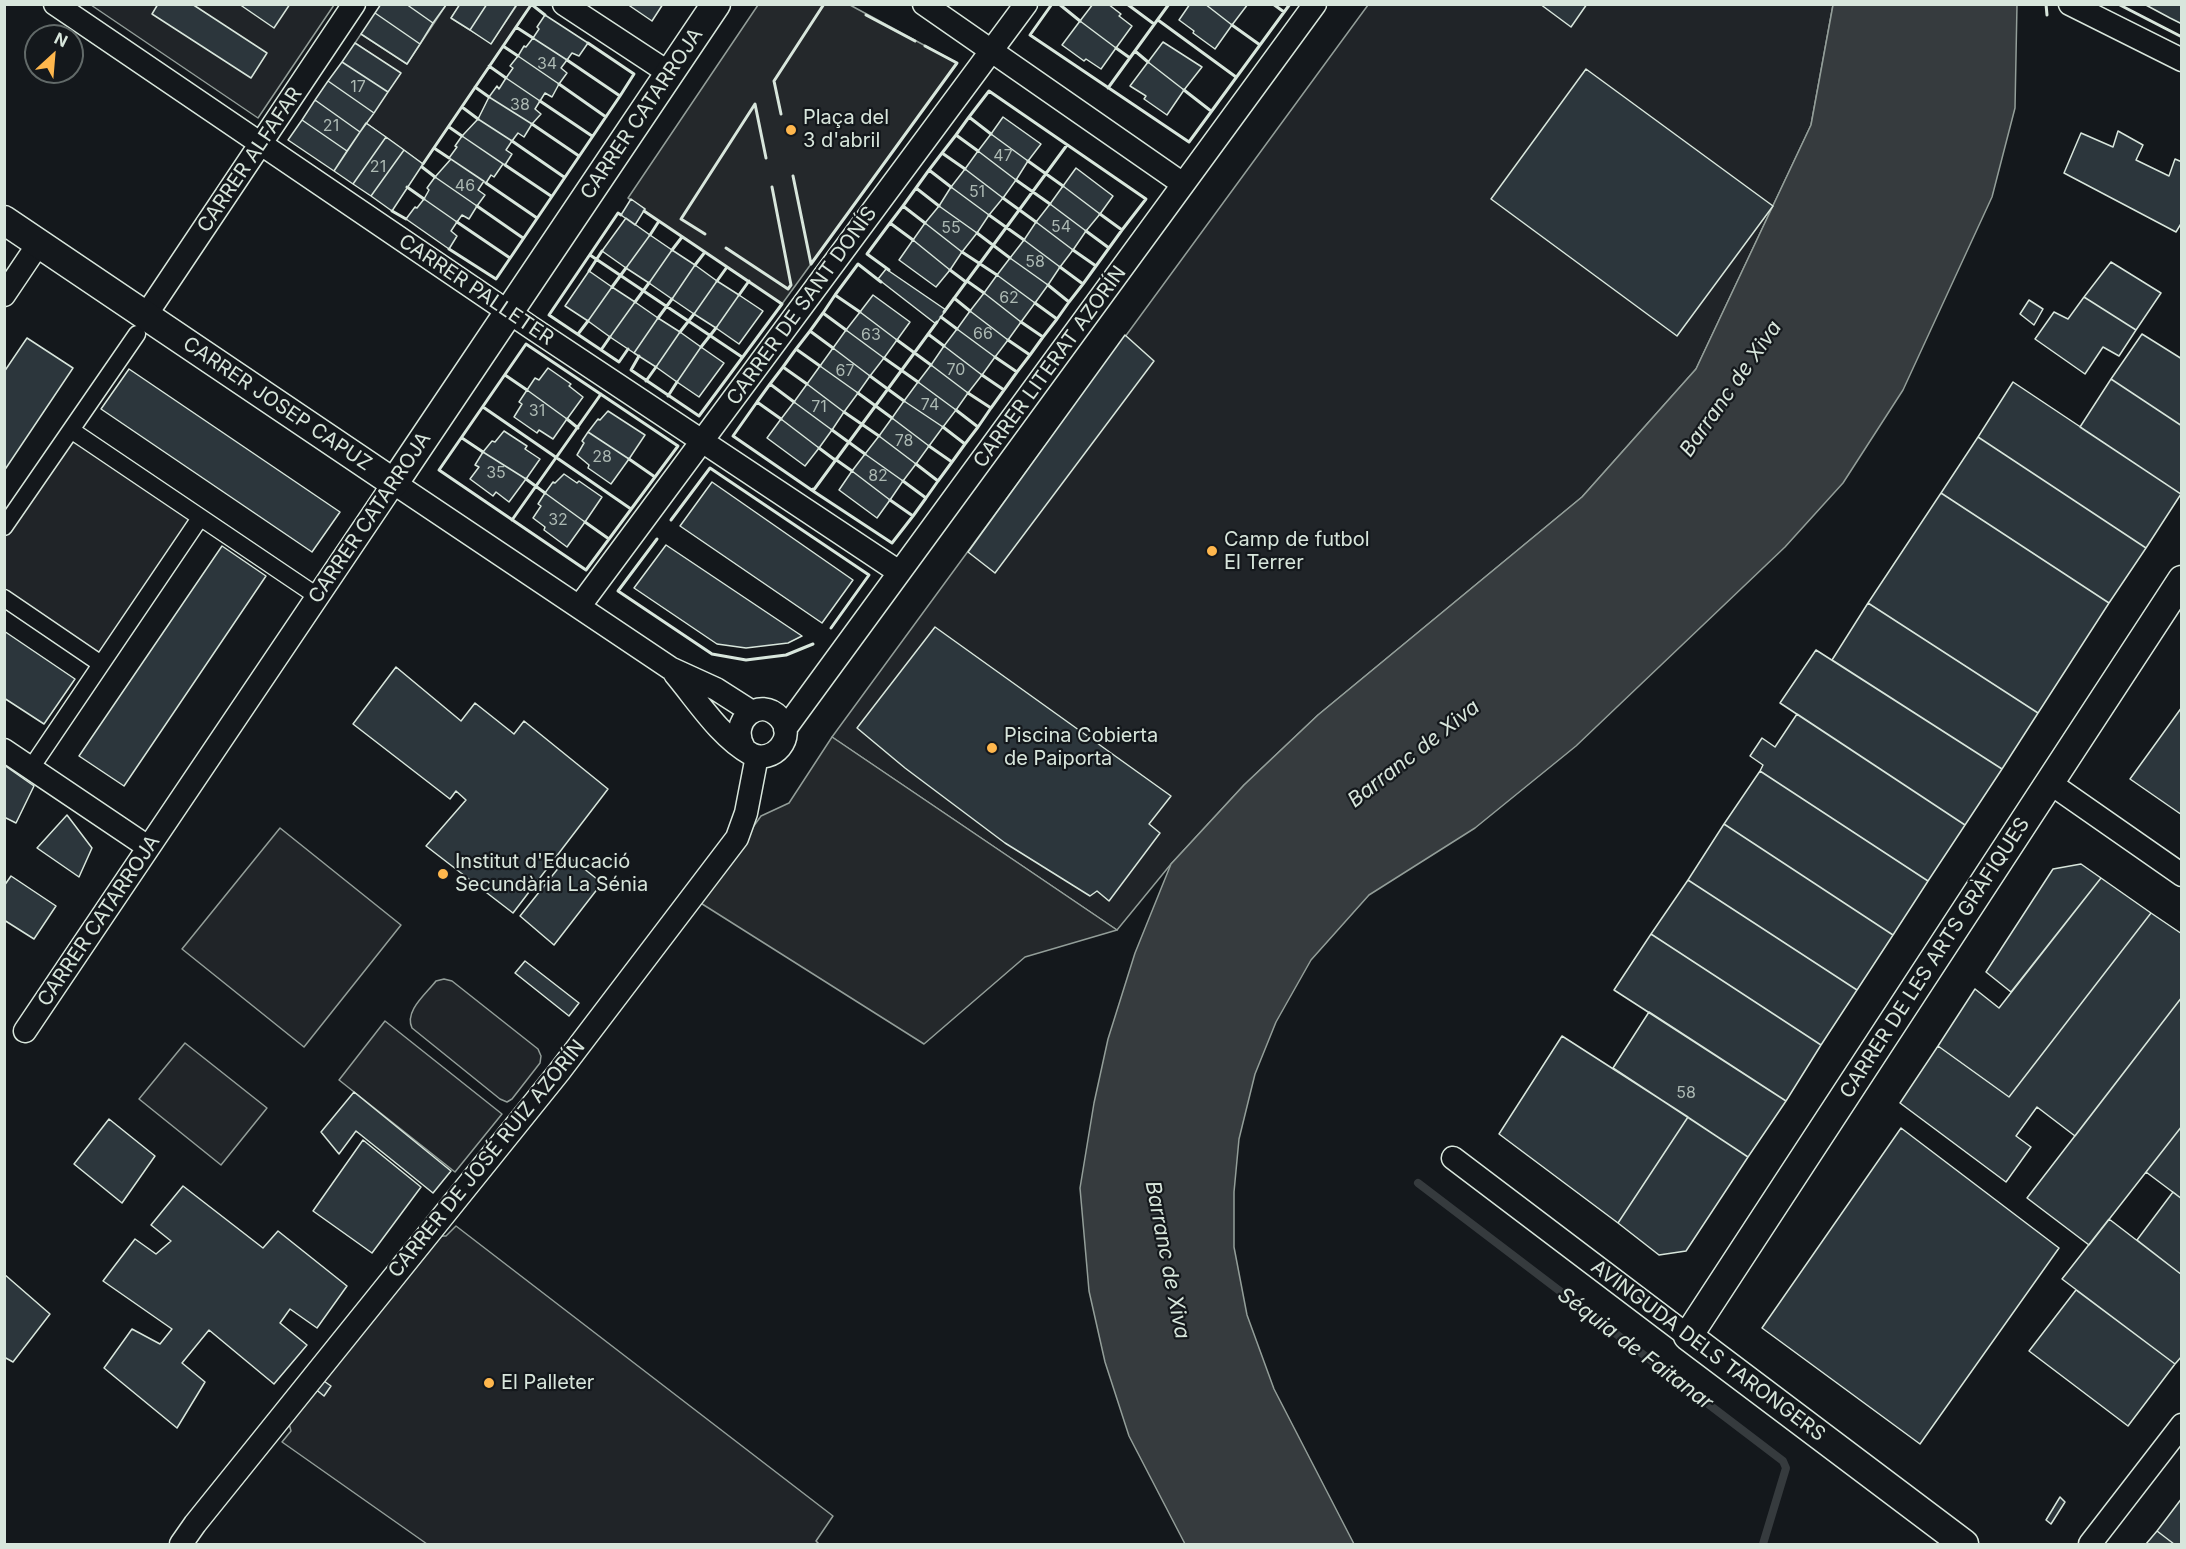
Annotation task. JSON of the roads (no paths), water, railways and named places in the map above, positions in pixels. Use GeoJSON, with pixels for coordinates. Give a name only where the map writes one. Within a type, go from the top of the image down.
{"type":"FeatureCollection","features":[{"type":"Feature","properties":{"kind":"street","name":"CARRER PALLETER"},"geometry":{"type":"LineString","coordinates":[[55,4],[509,312],[899,572]]}},
{"type":"Feature","properties":{"kind":"street","name":"CARRER ALFAFAR"},"geometry":{"type":"LineString","coordinates":[[141,324],[354,4]]}},
{"type":"Feature","properties":{"kind":"street"},"geometry":{"type":"LineString","coordinates":[[564,4],[669,73]]}},
{"type":"Feature","properties":{"kind":"street","name":"CARRER CATARROJA"},"geometry":{"type":"LineString","coordinates":[[25,1031],[716,4]]}},
{"type":"Feature","properties":{"kind":"street"},"geometry":{"type":"LineString","coordinates":[[924,4],[1183,184]]}},
{"type":"Feature","properties":{"kind":"street","name":"CARRER DE SANT DONÍS"},"geometry":{"type":"LineString","coordinates":[[579,607],[1026,4]]}},
{"type":"Feature","properties":{"kind":"street","name":"CARRER LITERAT AZORÍN"},"geometry":{"type":"LineString","coordinates":[[785,729],[1315,4]]}},
{"type":"Feature","properties":{"kind":"street"},"geometry":{"type":"LineString","coordinates":[[2070,4],[2181,60]]}},
{"type":"Feature","properties":{"kind":"street","name":"CARRER JOSEP CAPUZ"},"geometry":{"type":"LineString","coordinates":[[4,220],[39,243],[141,324],[394,483],[670,668],[716,689],[752,712]]}},
{"type":"Feature","properties":{"kind":"street"},"geometry":{"type":"LineString","coordinates":[[4,295],[39,243]]}},
{"type":"Feature","properties":{"kind":"street"},"geometry":{"type":"LineString","coordinates":[[4,527],[141,324]]}},
{"type":"Feature","properties":{"kind":"street"},"geometry":{"type":"LineString","coordinates":[[71,430],[317,597]]}},
{"type":"Feature","properties":{"kind":"street"},"geometry":{"type":"LineString","coordinates":[[31,768],[200,518]]}},
{"type":"Feature","properties":{"kind":"street","name":"CARRER DE LES ARTS GRÀFIQUES"},"geometry":{"type":"LineString","coordinates":[[1688,1336],[2181,580]]}},
{"type":"Feature","properties":{"kind":"street"},"geometry":{"type":"LineString","coordinates":[[4,598],[101,664]]}},
{"type":"Feature","properties":{"kind":"street","name":"CARRER JOSEP CAPUZ"},"geometry":{"type":"LineString","coordinates":[[670,668],[728,736],[750,752]]}},
{"type":"Feature","properties":{"kind":"street"},"geometry":{"type":"LineString","coordinates":[[765,710],[772,712],[778,716],[785,729],[783,744],[772,755],[750,752],[740,742],[741,721],[752,712],[765,710]]}},
{"type":"Feature","properties":{"kind":"street"},"geometry":{"type":"LineString","coordinates":[[4,750],[148,847]]}},
{"type":"Feature","properties":{"kind":"street","name":"CARRER DE JOSÉ RUIZ AZORÍN"},"geometry":{"type":"LineString","coordinates":[[181,1545],[195,1524],[559,1072],[737,838],[746,813],[750,752]]}},
{"type":"Feature","properties":{"kind":"street"},"geometry":{"type":"LineString","coordinates":[[2050,783],[2181,875]]}},
{"type":"Feature","properties":{"kind":"street","name":"AVINGUDA DELS TARONGERS"},"geometry":{"type":"LineString","coordinates":[[1453,1158],[1964,1545]]}},
{"type":"Feature","properties":{"kind":"street"},"geometry":{"type":"LineString","coordinates":[[2090,1545],[2181,1425]]}},
{"type":"Feature","properties":{"kind":"water","name":"Barranc de Xiva"},"geometry":{"type":"Polygon","coordinates":[[[1833,5],[2017,5],[2015,108],[1992,197],[1903,390],[1843,483],[1785,547],[1576,746],[1475,828],[1369,895],[1311,960],[1276,1022],[1255,1074],[1239,1139],[1234,1192],[1234,1247],[1247,1315],[1274,1389],[1354,1544],[1185,1544],[1129,1436],[1105,1362],[1089,1291],[1080,1188],[1094,1103],[1108,1039],[1135,953],[1171,864],[1244,785],[1318,715],[1582,497],[1696,369],[1811,125],[1833,5]]]}},
{"type":"Feature","properties":{"kind":"waterway","name":"Séquia de Faitanar"},"geometry":{"type":"LineString","coordinates":[[1418,1183],[1783,1461],[1786,1468],[1763,1544]]}},
{"type":"Feature","properties":{"kind":"place","name":"Plaça del 3 d'abril"},"geometry":{"type":"Point","coordinates":[791,130]}},
{"type":"Feature","properties":{"kind":"place","name":"Camp de futbol El Terrer"},"geometry":{"type":"Point","coordinates":[1212,551]}},
{"type":"Feature","properties":{"kind":"place","name":"Piscina Cobierta de Paiporta"},"geometry":{"type":"Point","coordinates":[992,748]}},
{"type":"Feature","properties":{"kind":"place","name":"Institut d'Educació Secundària La Sénia"},"geometry":{"type":"Point","coordinates":[443,874]}},
{"type":"Feature","properties":{"kind":"place","name":"El Palleter"},"geometry":{"type":"Point","coordinates":[489,1383]}}]}
